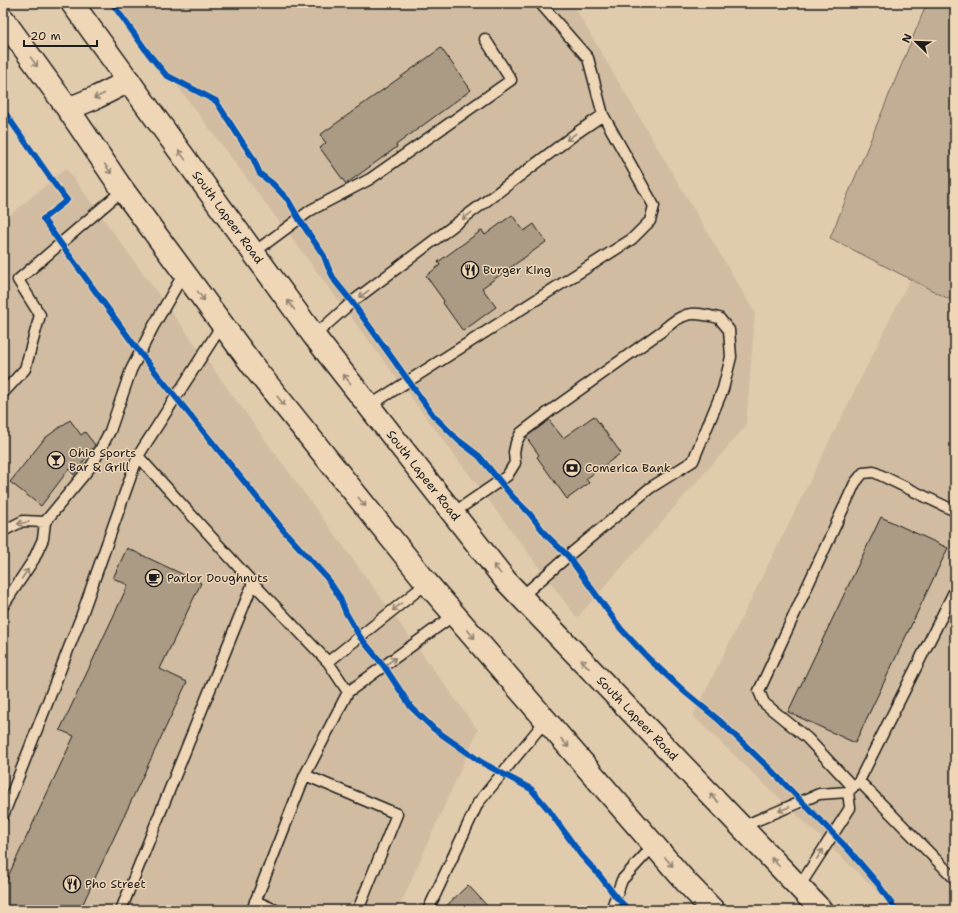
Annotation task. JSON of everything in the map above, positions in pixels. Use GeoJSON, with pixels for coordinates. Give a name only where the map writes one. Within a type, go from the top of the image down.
{"type":"FeatureCollection","features":[{"type":"Feature","properties":{"kind":"main road","name":"South Lapeer Road"},"geometry":{"type":"LineString","coordinates":[[72,3],[314,336],[506,581],[821,910]]}},
{"type":"Feature","properties":{"kind":"main road"},"geometry":{"type":"LineString","coordinates":[[3,19],[68,109],[123,190],[261,376],[454,615],[686,882],[713,910]]}},
{"type":"Feature","properties":{"kind":"main road"},"geometry":{"type":"LineString","coordinates":[[68,109],[97,97],[128,81]]}},
{"type":"Feature","properties":{"kind":"lane"},"geometry":{"type":"LineString","coordinates":[[368,406],[632,239],[650,220],[654,206],[603,115],[588,58],[540,3]]}},
{"type":"Feature","properties":{"kind":"lane"},"geometry":{"type":"LineString","coordinates":[[253,253],[311,210],[370,179],[511,80],[485,39]]}},
{"type":"Feature","properties":{"kind":"lane"},"geometry":{"type":"LineString","coordinates":[[314,336],[352,302],[603,115]]}},
{"type":"Feature","properties":{"kind":"lane"},"geometry":{"type":"LineString","coordinates":[[3,393],[25,369],[40,315],[18,280],[123,190]]}},
{"type":"Feature","properties":{"kind":"lane"},"geometry":{"type":"LineString","coordinates":[[3,606],[34,559],[43,539],[46,522],[92,465],[110,431],[131,370],[153,327],[184,273]]}},
{"type":"Feature","properties":{"kind":"lane"},"geometry":{"type":"LineString","coordinates":[[453,513],[507,476],[515,463],[514,452],[516,443],[522,433],[674,321],[685,315],[697,314],[719,318],[729,330],[731,357],[723,389],[693,461],[650,488],[521,597]]}},
{"type":"Feature","properties":{"kind":"lane"},"geometry":{"type":"LineString","coordinates":[[3,816],[82,617],[138,456],[222,325]]}},
{"type":"Feature","properties":{"kind":"lane"},"geometry":{"type":"LineString","coordinates":[[138,456],[253,583],[328,662],[348,692]]}},
{"type":"Feature","properties":{"kind":"lane"},"geometry":{"type":"LineString","coordinates":[[955,511],[874,472],[863,473],[855,483],[759,691],[764,703],[807,738],[853,787],[955,879]]}},
{"type":"Feature","properties":{"kind":"lane"},"geometry":{"type":"LineString","coordinates":[[3,531],[23,521],[46,522]]}},
{"type":"Feature","properties":{"kind":"lane"},"geometry":{"type":"LineString","coordinates":[[121,910],[253,583]]}},
{"type":"Feature","properties":{"kind":"lane"},"geometry":{"type":"LineString","coordinates":[[328,662],[427,583]]}},
{"type":"Feature","properties":{"kind":"lane"},"geometry":{"type":"LineString","coordinates":[[799,887],[850,808],[853,787],[955,591]]}},
{"type":"Feature","properties":{"kind":"lane"},"geometry":{"type":"LineString","coordinates":[[276,910],[253,906],[305,775],[348,692],[454,615]]}},
{"type":"Feature","properties":{"kind":"lane"},"geometry":{"type":"LineString","coordinates":[[428,910],[478,803],[546,720]]}},
{"type":"Feature","properties":{"kind":"lane"},"geometry":{"type":"LineString","coordinates":[[305,775],[397,814],[358,910]]}},
{"type":"Feature","properties":{"kind":"lane"},"geometry":{"type":"LineString","coordinates":[[741,827],[819,794],[853,787]]}},
{"type":"Feature","properties":{"kind":"lane"},"geometry":{"type":"LineString","coordinates":[[611,910],[622,880],[654,845]]}},
{"type":"Feature","properties":{"kind":"shaded area"},"geometry":{"type":"Polygon","coordinates":[[[115,3],[572,3],[755,313],[746,426],[577,618],[115,3]]]}},
{"type":"Feature","properties":{"kind":"shaded area"},"geometry":{"type":"Polygon","coordinates":[[[927,3],[955,3],[955,302],[830,238],[927,3]]]}},
{"type":"Feature","properties":{"kind":"shaded area"},"geometry":{"type":"Polygon","coordinates":[[[66,168],[478,730],[398,910],[3,910],[3,726],[6,718],[3,714],[3,221],[66,168]]]}},
{"type":"Feature","properties":{"kind":"shaded area"},"geometry":{"type":"Polygon","coordinates":[[[910,279],[955,302],[955,910],[897,910],[693,716],[910,279]]]}},
{"type":"Feature","properties":{"kind":"building"},"geometry":{"type":"Polygon","coordinates":[[[441,48],[471,90],[346,184],[320,148],[326,143],[320,135],[441,48]]]}},
{"type":"Feature","properties":{"kind":"building","name":"Burger King"},"geometry":{"type":"Polygon","coordinates":[[[512,215],[524,231],[534,224],[546,242],[482,288],[496,307],[463,331],[426,276],[440,265],[438,262],[482,230],[485,235],[512,215]]]}},
{"type":"Feature","properties":{"kind":"building","name":"Comerica Bank"},"geometry":{"type":"Polygon","coordinates":[[[594,416],[621,453],[586,479],[589,483],[567,499],[537,457],[539,455],[526,437],[549,420],[563,438],[594,416]]]}},
{"type":"Feature","properties":{"kind":"building","name":"Ohio Sports Bar & Grill"},"geometry":{"type":"Polygon","coordinates":[[[70,420],[81,435],[85,432],[95,445],[74,475],[69,469],[41,506],[10,482],[45,438],[70,420]]]}},
{"type":"Feature","properties":{"kind":"building"},"geometry":{"type":"Polygon","coordinates":[[[881,517],[948,548],[855,743],[788,712],[881,517]]]}},
{"type":"Feature","properties":{"kind":"building"},"geometry":{"type":"Polygon","coordinates":[[[127,548],[201,583],[160,669],[187,682],[80,910],[3,910],[3,887],[74,736],[60,730],[128,585],[113,578],[127,548]]]}},
{"type":"Feature","properties":{"kind":"building"},"geometry":{"type":"Polygon","coordinates":[[[468,885],[491,910],[442,910],[468,885]]]}},
{"type":"Feature","properties":{"kind":"cycle path"},"geometry":{"type":"LineString","coordinates":[[112,3],[148,53],[166,75],[216,101],[253,158],[260,174],[273,184],[288,200],[324,256],[335,281],[352,302],[433,415],[458,440],[479,456],[512,496],[530,514],[547,536],[568,556],[621,629],[649,659],[686,693],[720,721],[771,770],[848,849],[878,884],[896,910]]}},
{"type":"Feature","properties":{"kind":"cycle path"},"geometry":{"type":"LineString","coordinates":[[3,110],[67,200],[43,219],[140,353],[284,531],[327,578],[339,596],[346,613],[360,637],[384,666],[411,707],[434,729],[481,762],[531,789],[548,809],[581,855],[616,897],[629,910]]}},
{"type":"Feature","properties":{"kind":"place","name":"Burger King"},"geometry":{"type":"Point","coordinates":[470,270]}},
{"type":"Feature","properties":{"kind":"place","name":"Ohio Sports Bar & Grill"},"geometry":{"type":"Point","coordinates":[56,460]}},
{"type":"Feature","properties":{"kind":"place","name":"Comerica Bank"},"geometry":{"type":"Point","coordinates":[572,468]}},
{"type":"Feature","properties":{"kind":"place","name":"Parlor Doughnuts"},"geometry":{"type":"Point","coordinates":[154,578]}},
{"type":"Feature","properties":{"kind":"place","name":"Pho Street"},"geometry":{"type":"Point","coordinates":[72,884]}}]}
